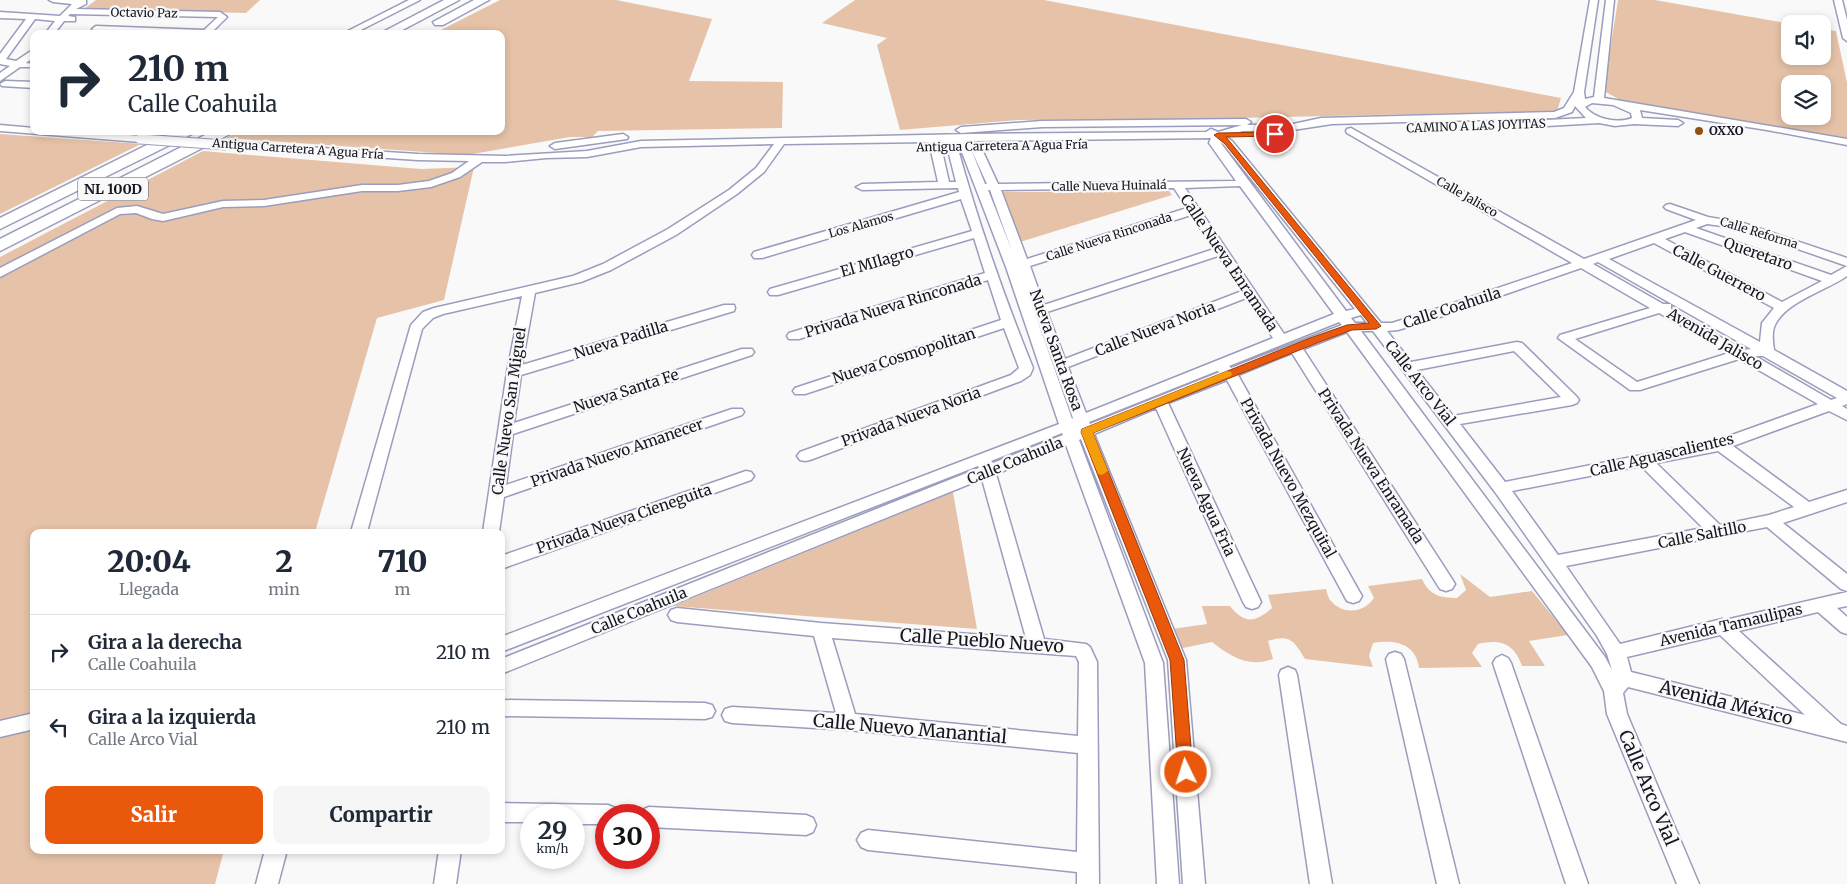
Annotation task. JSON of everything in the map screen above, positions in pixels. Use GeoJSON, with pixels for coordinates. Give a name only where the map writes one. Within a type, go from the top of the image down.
{"type":"FeatureCollection","features":[{"type":"Feature","properties":{"kind":"highway"},"geometry":{"type":"LineString","coordinates":[[393,30],[453,0]]}},
{"type":"Feature","properties":{"kind":"highway"},"geometry":{"type":"LineString","coordinates":[[425,30],[483,0]]}},
{"type":"Feature","properties":{"kind":"highway","name":"NL 100D"},"geometry":{"type":"LineString","coordinates":[[0,224],[179,135]]}},
{"type":"Feature","properties":{"kind":"highway","name":"NL 100D"},"geometry":{"type":"LineString","coordinates":[[0,246],[225,138]]}},
{"type":"Feature","properties":{"kind":"street"},"geometry":{"type":"LineString","coordinates":[[52,0],[86,1]]}},
{"type":"Feature","properties":{"kind":"street"},"geometry":{"type":"LineString","coordinates":[[354,30],[416,0]]}},
{"type":"Feature","properties":{"kind":"street"},"geometry":{"type":"LineString","coordinates":[[1594,0],[1580,99],[1582,110],[1601,120]]}},
{"type":"Feature","properties":{"kind":"street"},"geometry":{"type":"LineString","coordinates":[[1599,100],[1598,91],[1610,0]]}},
{"type":"Feature","properties":{"kind":"street"},"geometry":{"type":"LineString","coordinates":[[1838,0],[1847,38]]}},
{"type":"Feature","properties":{"kind":"street"},"geometry":{"type":"LineString","coordinates":[[62,30],[72,14],[86,1]]}},
{"type":"Feature","properties":{"kind":"street"},"geometry":{"type":"LineString","coordinates":[[95,30],[108,12]]}},
{"type":"Feature","properties":{"kind":"street","name":"Octavio Paz"},"geometry":{"type":"LineString","coordinates":[[0,15],[61,19],[72,14],[108,12],[220,15],[223,18],[209,30]]}},
{"type":"Feature","properties":{"kind":"street"},"geometry":{"type":"LineString","coordinates":[[30,65],[2,62],[0,59],[32,17]]}},
{"type":"Feature","properties":{"kind":"street"},"geometry":{"type":"LineString","coordinates":[[52,30],[61,19]]}},
{"type":"Feature","properties":{"kind":"street"},"geometry":{"type":"LineString","coordinates":[[2,83],[18,65],[30,55]]}},
{"type":"Feature","properties":{"kind":"street"},"geometry":{"type":"LineString","coordinates":[[2,83],[30,66]]}},
{"type":"Feature","properties":{"kind":"street"},"geometry":{"type":"LineString","coordinates":[[2,83],[30,85]]}},
{"type":"Feature","properties":{"kind":"street"},"geometry":{"type":"LineString","coordinates":[[1008,322],[963,190],[963,143],[992,132],[1085,130],[1112,123],[1331,121],[1555,115],[1568,110],[1580,99],[1599,100],[1767,127],[1847,142]]}},
{"type":"Feature","properties":{"kind":"street"},"geometry":{"type":"LineString","coordinates":[[1625,105],[1636,112],[1637,119],[1634,121]]}},
{"type":"Feature","properties":{"kind":"street"},"geometry":{"type":"LineString","coordinates":[[0,119],[30,121]]}},
{"type":"Feature","properties":{"kind":"street","name":"CAMINO A LAS JOYITAS"},"geometry":{"type":"LineString","coordinates":[[1351,131],[1567,124],[1601,120],[1620,123],[1634,121],[1730,126]]}},
{"type":"Feature","properties":{"kind":"street"},"geometry":{"type":"LineString","coordinates":[[1191,122],[1220,140],[1243,128],[1293,126],[1331,121]]}},
{"type":"Feature","properties":{"kind":"street","name":"Antigua Carretera A Agua Fría"},"geometry":{"type":"LineString","coordinates":[[494,159],[622,137],[716,134],[884,133],[950,131],[1042,124],[1112,123]]}},
{"type":"Feature","properties":{"kind":"street"},"geometry":{"type":"LineString","coordinates":[[1730,126],[1757,127],[1847,142]]}},
{"type":"Feature","properties":{"kind":"street"},"geometry":{"type":"LineString","coordinates":[[1730,126],[1847,148]]}},
{"type":"Feature","properties":{"kind":"street"},"geometry":{"type":"LineString","coordinates":[[0,128],[30,131]]}},
{"type":"Feature","properties":{"kind":"street","name":"Antigua Carretera A Agua Fría"},"geometry":{"type":"LineString","coordinates":[[91,135],[140,139],[225,138],[418,157],[494,159],[587,154],[641,144],[731,141],[780,145],[1220,140],[1351,131]]}},
{"type":"Feature","properties":{"kind":"street","name":"Calle Jalisco"},"geometry":{"type":"LineString","coordinates":[[1351,131],[1583,263]]}},
{"type":"Feature","properties":{"kind":"street","name":"Calle Arco Vial"},"geometry":{"type":"LineString","coordinates":[[1220,140],[1260,184],[1376,326],[1450,421],[1501,488],[1616,652],[1614,681],[1617,714],[1688,884]]}},
{"type":"Feature","properties":{"kind":"street","name":"Calle Arco Vial"},"geometry":{"type":"LineString","coordinates":[[1220,140],[1241,185],[1346,322],[1614,681]]}},
{"type":"Feature","properties":{"kind":"street"},"geometry":{"type":"LineString","coordinates":[[936,143],[944,185]]}},
{"type":"Feature","properties":{"kind":"street","name":"Nueva Santa Rosa"},"geometry":{"type":"LineString","coordinates":[[963,143],[988,187],[1018,266],[1077,429],[1154,663],[1168,884]]}},
{"type":"Feature","properties":{"kind":"street"},"geometry":{"type":"LineString","coordinates":[[360,529],[416,328],[428,315],[592,274],[704,213],[760,170],[780,145]]}},
{"type":"Feature","properties":{"kind":"street"},"geometry":{"type":"LineString","coordinates":[[0,273],[117,211],[137,209],[163,218],[223,204],[264,204],[339,190],[398,188],[431,184],[456,175],[479,159]]}},
{"type":"Feature","properties":{"kind":"street","name":"Calle Nueva Huinalá"},"geometry":{"type":"LineString","coordinates":[[988,187],[1260,184]]}},
{"type":"Feature","properties":{"kind":"street"},"geometry":{"type":"LineString","coordinates":[[862,187],[944,185],[963,190]]}},
{"type":"Feature","properties":{"kind":"street","name":"Calle Nueva Enramada"},"geometry":{"type":"LineString","coordinates":[[1177,185],[1248,293],[1288,344]]}},
{"type":"Feature","properties":{"kind":"street","name":"Los Alamos"},"geometry":{"type":"LineString","coordinates":[[758,256],[963,190]]}},
{"type":"Feature","properties":{"kind":"street","name":"Calle Reforma"},"geometry":{"type":"LineString","coordinates":[[1670,207],[1706,220],[1740,225],[1847,262]]}},
{"type":"Feature","properties":{"kind":"street","name":"Calle Nueva Rinconada"},"geometry":{"type":"LineString","coordinates":[[1018,266],[1194,210]]}},
{"type":"Feature","properties":{"kind":"street","name":"Calle Coahuila"},"geometry":{"type":"LineString","coordinates":[[1346,322],[1376,326],[1400,325],[1706,220]]}},
{"type":"Feature","properties":{"kind":"street","name":"Queretaro"},"geometry":{"type":"LineString","coordinates":[[1684,228],[1832,280]]}},
{"type":"Feature","properties":{"kind":"street","name":"El MIlagro"},"geometry":{"type":"LineString","coordinates":[[774,292],[979,233]]}},
{"type":"Feature","properties":{"kind":"street","name":"Calle Guerrero"},"geometry":{"type":"LineString","coordinates":[[1655,239],[1783,308]]}},
{"type":"Feature","properties":{"kind":"street"},"geometry":{"type":"LineString","coordinates":[[1041,310],[1220,251]]}},
{"type":"Feature","properties":{"kind":"street","name":"Avenida Jalisco"},"geometry":{"type":"LineString","coordinates":[[1599,258],[1767,351],[1847,398]]}},
{"type":"Feature","properties":{"kind":"street","name":"Avenida Jalisco"},"geometry":{"type":"LineString","coordinates":[[1583,263],[1847,414]]}},
{"type":"Feature","properties":{"kind":"street","name":"Nueva Santa Rosa"},"geometry":{"type":"LineString","coordinates":[[1018,266],[1041,310],[1061,364],[1077,429],[1177,660],[1194,884]]}},
{"type":"Feature","properties":{"kind":"street"},"geometry":{"type":"LineString","coordinates":[[1683,304],[1662,308],[1565,338],[1635,387],[1740,354],[1767,351],[1767,331],[1770,321],[1783,308],[1847,270]]}},
{"type":"Feature","properties":{"kind":"street","name":"Privada Nueva Rinconada"},"geometry":{"type":"LineString","coordinates":[[794,336],[992,275]]}},
{"type":"Feature","properties":{"kind":"street","name":"Calle Nuevo San Miguel"},"geometry":{"type":"LineString","coordinates":[[491,529],[528,290]]}},
{"type":"Feature","properties":{"kind":"street","name":"Calle Nueva Noria"},"geometry":{"type":"LineString","coordinates":[[1061,364],[1248,293]]}},
{"type":"Feature","properties":{"kind":"street","name":"Nueva Padilla"},"geometry":{"type":"LineString","coordinates":[[514,372],[729,308]]}},
{"type":"Feature","properties":{"kind":"street","name":"Calle Coahuila"},"geometry":{"type":"LineString","coordinates":[[505,665],[804,545],[986,465],[1346,322],[1362,311]]}},
{"type":"Feature","properties":{"kind":"street","name":"Privada Nueva Noria"},"geometry":{"type":"LineString","coordinates":[[805,456],[1016,378],[1025,372],[1026,368],[1008,322]]}},
{"type":"Feature","properties":{"kind":"street","name":"Nueva Cosmopolitan"},"geometry":{"type":"LineString","coordinates":[[800,391],[1008,322]]}},
{"type":"Feature","properties":{"kind":"street","name":"Privada Nueva Enramada"},"geometry":{"type":"LineString","coordinates":[[1288,344],[1446,584]]}},
{"type":"Feature","properties":{"kind":"street"},"geometry":{"type":"LineString","coordinates":[[1408,367],[1517,346],[1572,400],[1450,421]]}},
{"type":"Feature","properties":{"kind":"street","name":"Nueva Santa Fe"},"geometry":{"type":"LineString","coordinates":[[505,431],[747,352]]}},
{"type":"Feature","properties":{"kind":"street","name":"Calle Coahuila"},"geometry":{"type":"LineString","coordinates":[[1077,429],[1160,401],[1224,369]]}},
{"type":"Feature","properties":{"kind":"street","name":"Privada Nuevo Mezquital"},"geometry":{"type":"LineString","coordinates":[[1224,369],[1353,596]]}},
{"type":"Feature","properties":{"kind":"street","name":"Calle Aguascalientes"},"geometry":{"type":"LineString","coordinates":[[1501,488],[1721,445],[1847,398]]}},
{"type":"Feature","properties":{"kind":"street","name":"Nueva Agua Fria"},"geometry":{"type":"LineString","coordinates":[[1160,401],[1252,602]]}},
{"type":"Feature","properties":{"kind":"street","name":"Privada Nuevo Amanecer"},"geometry":{"type":"LineString","coordinates":[[496,494],[737,412]]}},
{"type":"Feature","properties":{"kind":"street"},"geometry":{"type":"LineString","coordinates":[[1721,445],[1808,510]]}},
{"type":"Feature","properties":{"kind":"street"},"geometry":{"type":"LineString","coordinates":[[1644,461],[1717,532]]}},
{"type":"Feature","properties":{"kind":"street"},"geometry":{"type":"LineString","coordinates":[[986,465],[1037,645]]}},
{"type":"Feature","properties":{"kind":"street","name":"Calle Coahuila"},"geometry":{"type":"LineString","coordinates":[[505,643],[796,530],[986,465]]}},
{"type":"Feature","properties":{"kind":"street","name":"Privada Nueva Cieneguita"},"geometry":{"type":"LineString","coordinates":[[505,562],[746,476]]}},
{"type":"Feature","properties":{"kind":"street","name":"Calle Saltillo"},"geometry":{"type":"LineString","coordinates":[[1554,562],[1770,522],[1847,496]]}},
{"type":"Feature","properties":{"kind":"street"},"geometry":{"type":"LineString","coordinates":[[1770,522],[1847,584]]}},
{"type":"Feature","properties":{"kind":"street"},"geometry":{"type":"LineString","coordinates":[[796,530],[804,545]]}},
{"type":"Feature","properties":{"kind":"street","name":"Avenida Tamaulipas"},"geometry":{"type":"LineString","coordinates":[[1616,652],[1722,626],[1847,599]]}},
{"type":"Feature","properties":{"kind":"street"},"geometry":{"type":"LineString","coordinates":[[1820,604],[1847,627]]}},
{"type":"Feature","properties":{"kind":"street","name":"Calle Pueblo Nuevo"},"geometry":{"type":"LineString","coordinates":[[677,615],[821,630],[1080,649],[1086,655],[1088,662],[1087,874]]}},
{"type":"Feature","properties":{"kind":"street"},"geometry":{"type":"LineString","coordinates":[[1722,626],[1841,732]]}},
{"type":"Feature","properties":{"kind":"street"},"geometry":{"type":"LineString","coordinates":[[821,630],[848,722]]}},
{"type":"Feature","properties":{"kind":"street"},"geometry":{"type":"LineString","coordinates":[[1395,659],[1448,884]]}},
{"type":"Feature","properties":{"kind":"street"},"geometry":{"type":"LineString","coordinates":[[1154,663],[1177,660]]}},
{"type":"Feature","properties":{"kind":"street"},"geometry":{"type":"LineString","coordinates":[[1502,663],[1577,884]]}},
{"type":"Feature","properties":{"kind":"street"},"geometry":{"type":"LineString","coordinates":[[1288,675],[1321,884]]}},
{"type":"Feature","properties":{"kind":"street","name":"Avenida México"},"geometry":{"type":"LineString","coordinates":[[1614,681],[1841,732]]}},
{"type":"Feature","properties":{"kind":"street"},"geometry":{"type":"LineString","coordinates":[[505,708],[705,711]]}},
{"type":"Feature","properties":{"kind":"street","name":"Calle Nuevo Manantial"},"geometry":{"type":"LineString","coordinates":[[732,715],[848,722],[1087,746]]}},
{"type":"Feature","properties":{"kind":"street"},"geometry":{"type":"LineString","coordinates":[[0,729],[30,722]]}},
{"type":"Feature","properties":{"kind":"street"},"geometry":{"type":"LineString","coordinates":[[505,812],[595,815]]}},
{"type":"Feature","properties":{"kind":"street"},"geometry":{"type":"LineString","coordinates":[[660,818],[806,826]]}},
{"type":"Feature","properties":{"kind":"street"},"geometry":{"type":"LineString","coordinates":[[868,840],[1087,874]]}},
{"type":"Feature","properties":{"kind":"street"},"geometry":{"type":"LineString","coordinates":[[267,884],[275,854]]}},
{"type":"Feature","properties":{"kind":"street"},"geometry":{"type":"LineString","coordinates":[[445,884],[449,854]]}},
{"type":"Feature","properties":{"kind":"shaded area"},"geometry":{"type":"Polygon","coordinates":[[[96,0],[260,0],[246,13],[84,9],[96,0]]]}},
{"type":"Feature","properties":{"kind":"shaded area"},"geometry":{"type":"Polygon","coordinates":[[[500,0],[616,0],[712,19],[689,81],[783,82],[782,128],[598,131],[592,137],[570,137],[467,155],[226,138],[232,135],[505,135],[505,30],[441,30],[500,0]]]}},
{"type":"Feature","properties":{"kind":"shaded area"},"geometry":{"type":"Polygon","coordinates":[[[855,0],[1044,0],[1561,98],[1557,111],[1194,119],[1018,120],[900,130],[877,45],[887,38],[822,23],[855,0]]]}},
{"type":"Feature","properties":{"kind":"shaded area"},"geometry":{"type":"Polygon","coordinates":[[[1618,0],[1655,0],[1781,22],[1781,65],[1831,65],[1831,30],[1836,31],[1847,83],[1847,140],[1622,101],[1604,91],[1618,0]]]}},
{"type":"Feature","properties":{"kind":"shaded area"},"geometry":{"type":"Polygon","coordinates":[[[0,134],[141,144],[0,214],[0,134]]]}},
{"type":"Feature","properties":{"kind":"shaded area"},"geometry":{"type":"Polygon","coordinates":[[[203,151],[421,169],[474,167],[444,300],[377,318],[316,529],[30,529],[30,854],[223,854],[215,884],[0,884],[0,257],[203,151]]]}},
{"type":"Feature","properties":{"kind":"shaded area"},"geometry":{"type":"Polygon","coordinates":[[[1169,191],[1172,195],[1020,242],[1002,192],[1169,191]]]}},
{"type":"Feature","properties":{"kind":"shaded area"},"geometry":{"type":"Polygon","coordinates":[[[953,492],[977,629],[673,606],[953,492]]]}},
{"type":"Feature","properties":{"kind":"shaded area"},"geometry":{"type":"Polygon","coordinates":[[[1460,574],[1490,597],[1532,591],[1568,635],[1529,641],[1545,666],[1522,666],[1515,652],[1505,644],[1493,642],[1478,644],[1472,653],[1482,667],[1419,668],[1414,653],[1409,648],[1396,643],[1381,642],[1373,643],[1369,656],[1373,667],[1305,659],[1291,641],[1282,638],[1268,641],[1273,659],[1248,662],[1233,656],[1212,642],[1178,649],[1172,629],[1207,624],[1202,606],[1230,606],[1240,616],[1255,619],[1272,608],[1268,595],[1326,589],[1328,597],[1336,606],[1341,609],[1353,610],[1365,607],[1374,598],[1368,586],[1422,579],[1432,592],[1445,597],[1457,598],[1466,590],[1460,574]]]}},
{"type":"Feature","properties":{"kind":"slow traffic"},"geometry":{"type":"LineString","coordinates":[[1102,471],[1086,432],[1227,374]]}},
{"type":"Feature","properties":{"kind":"place","name":"OXXO"},"geometry":{"type":"Point","coordinates":[1699,131]}},
{"type":"Feature","properties":{"kind":"route"},"geometry":{"type":"LineString","coordinates":[[1186,772],[1177,660],[1086,432],[1313,340],[1350,327],[1376,326],[1228,143],[1218,135],[1275,134]]}}]}
